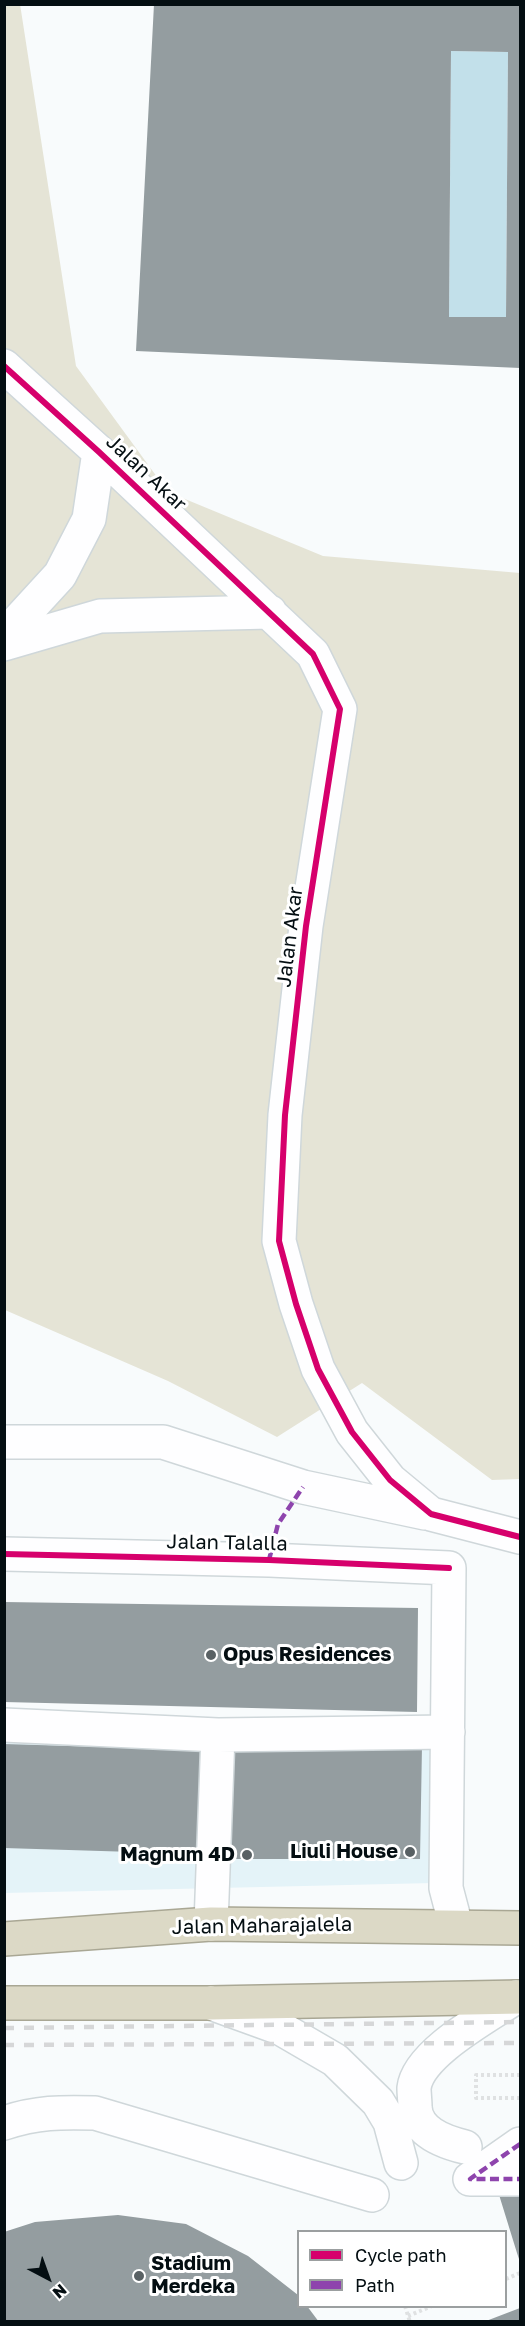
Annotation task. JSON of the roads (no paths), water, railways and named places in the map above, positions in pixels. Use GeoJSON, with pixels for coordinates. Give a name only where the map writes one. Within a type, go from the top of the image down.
{"type":"FeatureCollection","features":[{"type":"Feature","properties":{"kind":"highway","name":"Jalan Maharajalela"},"geometry":{"type":"LineString","coordinates":[[4,1939],[211,1924],[520,1928]]}},
{"type":"Feature","properties":{"kind":"highway"},"geometry":{"type":"LineString","coordinates":[[4,2003],[518,1997]]}},
{"type":"Feature","properties":{"kind":"street","name":"Jalan Akar"},"geometry":{"type":"LineString","coordinates":[[4,366],[99,452],[313,654],[340,709],[306,926],[285,1114],[279,1241],[296,1304],[318,1369],[352,1432],[390,1480],[432,1514],[520,1538]]}},
{"type":"Feature","properties":{"kind":"street"},"geometry":{"type":"LineString","coordinates":[[4,636],[60,575],[89,519],[99,452]]}},
{"type":"Feature","properties":{"kind":"street"},"geometry":{"type":"LineString","coordinates":[[4,644],[100,616],[270,612]]}},
{"type":"Feature","properties":{"kind":"street"},"geometry":{"type":"LineString","coordinates":[[4,1442],[163,1442],[303,1487],[432,1514]]}},
{"type":"Feature","properties":{"kind":"street","name":"Jalan Talalla"},"geometry":{"type":"LineString","coordinates":[[4,1554],[269,1560],[449,1568],[446,1888],[456,1926]]}},
{"type":"Feature","properties":{"kind":"street"},"geometry":{"type":"LineString","coordinates":[[4,1725],[218,1735],[448,1732]]}},
{"type":"Feature","properties":{"kind":"street"},"geometry":{"type":"LineString","coordinates":[[211,1924],[218,1735]]}},
{"type":"Feature","properties":{"kind":"street"},"geometry":{"type":"LineString","coordinates":[[412,2163],[403,2119],[414,2086],[430,2057],[459,2035],[518,1997]]}},
{"type":"Feature","properties":{"kind":"street"},"geometry":{"type":"LineString","coordinates":[[210,2002],[279,2028],[335,2060],[378,2102],[403,2119],[445,2142],[465,2147]]}},
{"type":"Feature","properties":{"kind":"street"},"geometry":{"type":"LineString","coordinates":[[4,2122],[49,2112],[94,2113],[372,2195]]}},
{"type":"Feature","properties":{"kind":"street"},"geometry":{"type":"LineString","coordinates":[[520,2144],[470,2179],[520,2179]]}},
{"type":"Feature","properties":{"kind":"water"},"geometry":{"type":"Polygon","coordinates":[[[451,51],[508,52],[506,317],[449,317],[451,51]]]}},
{"type":"Feature","properties":{"kind":"railway"},"geometry":{"type":"LineString","coordinates":[[4,2028],[520,2022]]}},
{"type":"Feature","properties":{"kind":"railway"},"geometry":{"type":"LineString","coordinates":[[4,2045],[520,2043]]}},
{"type":"Feature","properties":{"kind":"place","name":"Opus Residences"},"geometry":{"type":"Point","coordinates":[211,1655]}},
{"type":"Feature","properties":{"kind":"place","name":"Liuli House"},"geometry":{"type":"Point","coordinates":[410,1852]}},
{"type":"Feature","properties":{"kind":"place","name":"Magnum 4D"},"geometry":{"type":"Point","coordinates":[247,1855]}},
{"type":"Feature","properties":{"kind":"place","name":"Stadium Merdeka"},"geometry":{"type":"Point","coordinates":[139,2276]}}]}
